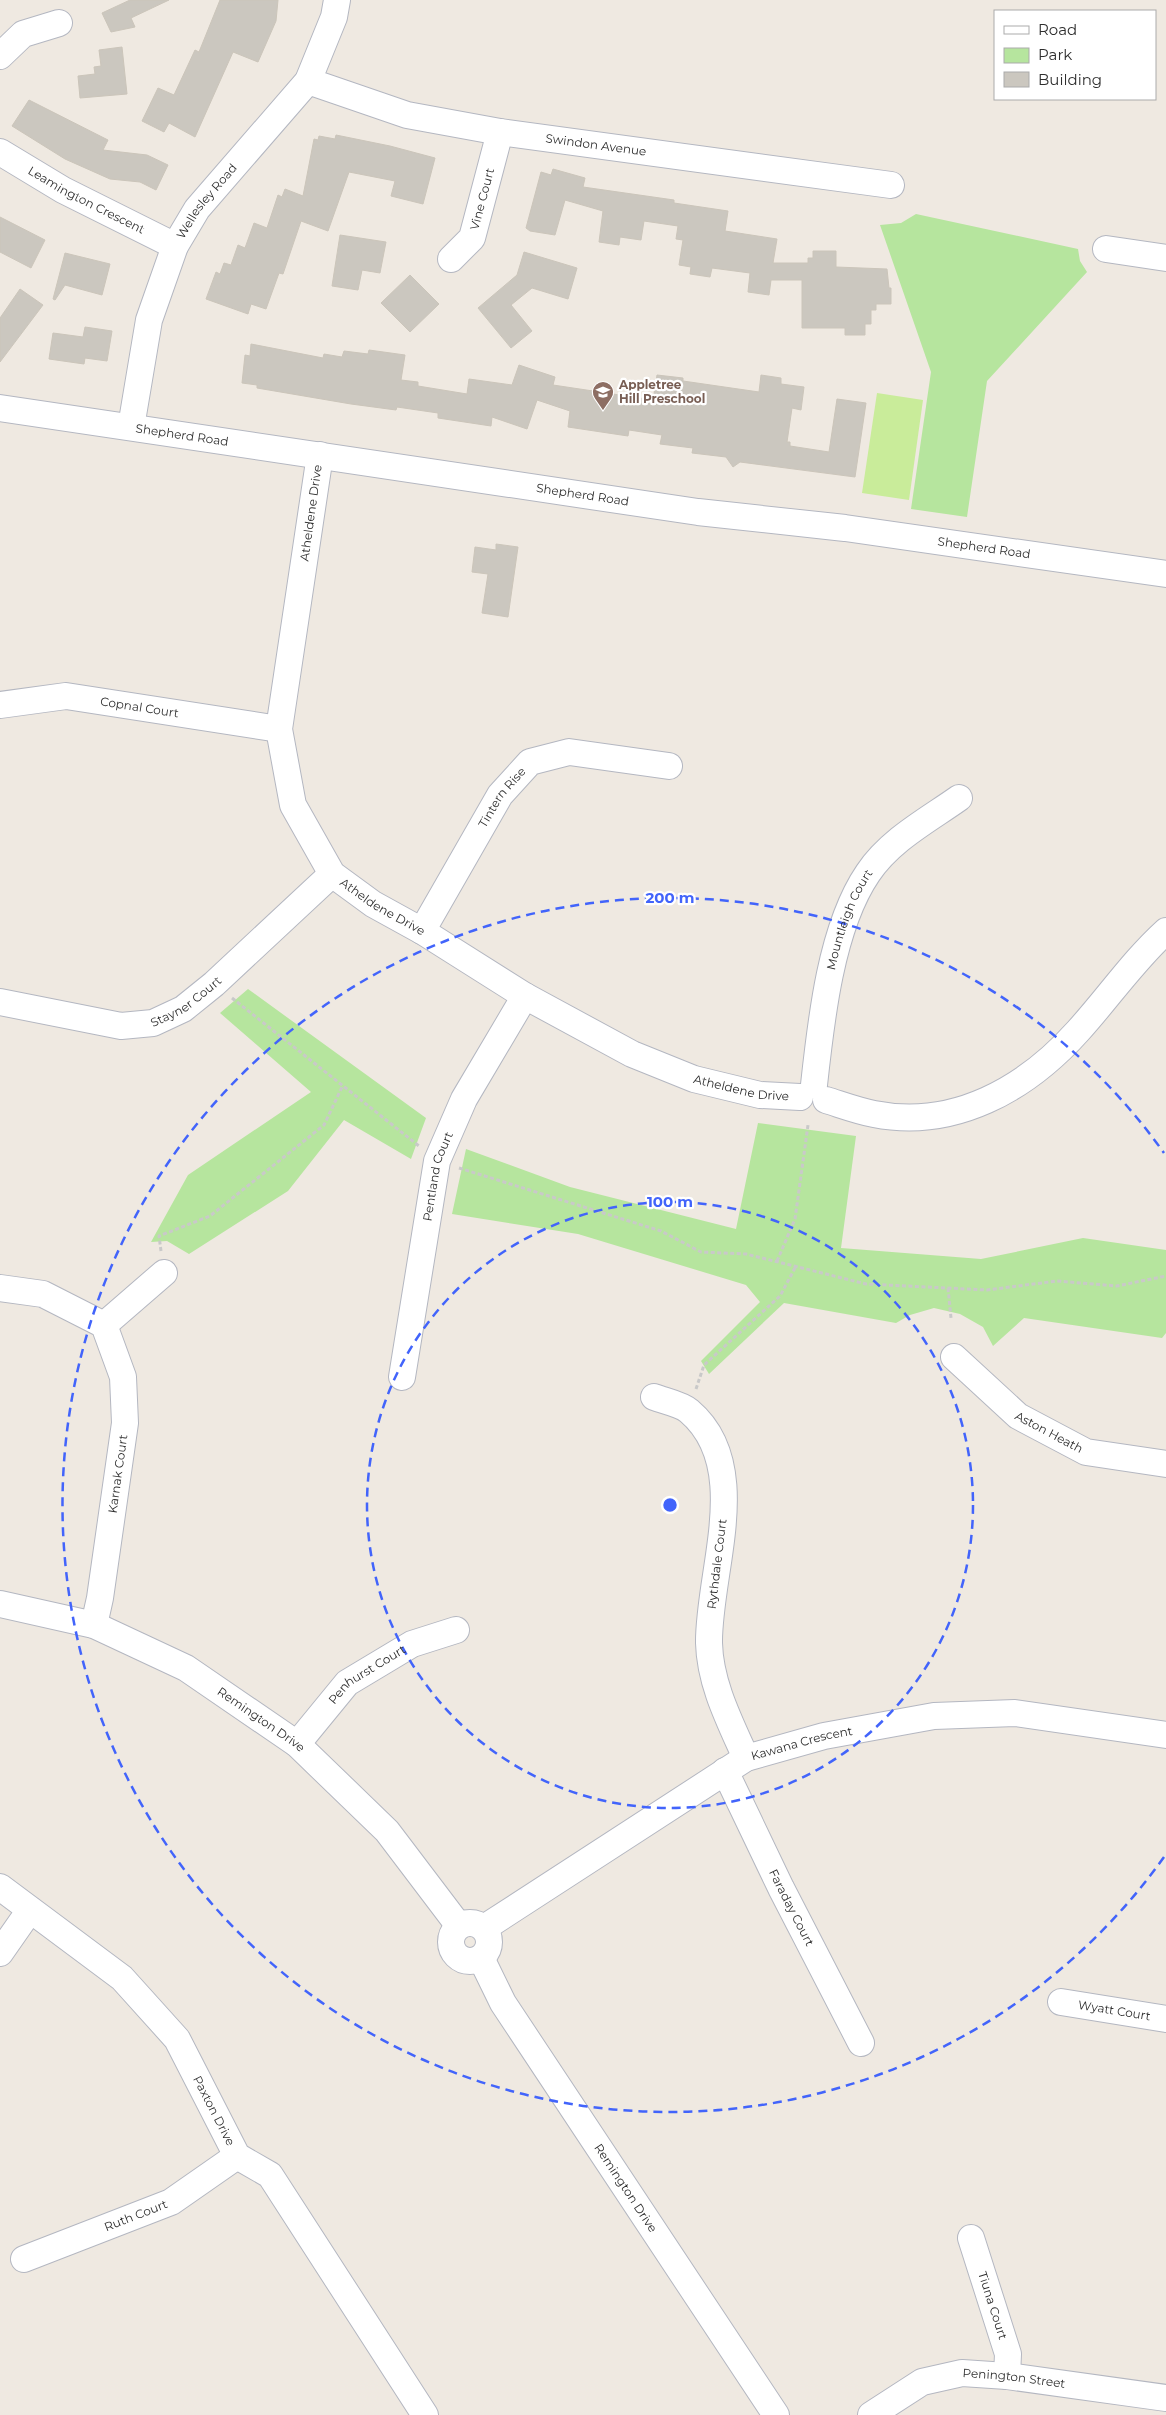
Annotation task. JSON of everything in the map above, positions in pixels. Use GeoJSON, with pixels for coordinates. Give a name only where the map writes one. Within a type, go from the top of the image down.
{"type":"FeatureCollection","features":[{"type":"Feature","properties":{"kind":"street","name":"Wellesley Road"},"geometry":{"type":"LineString","coordinates":[[131,427],[148,320],[175,246],[197,209],[308,81],[334,17],[337,0]]}},
{"type":"Feature","properties":{"kind":"street"},"geometry":{"type":"LineString","coordinates":[[0,56],[23,34],[59,23]]}},
{"type":"Feature","properties":{"kind":"street","name":"Swindon Avenue"},"geometry":{"type":"LineString","coordinates":[[308,81],[407,115],[500,132],[891,185]]}},
{"type":"Feature","properties":{"kind":"street","name":"Vine Court"},"geometry":{"type":"LineString","coordinates":[[451,259],[472,238],[500,132]]}},
{"type":"Feature","properties":{"kind":"street","name":"Leamington Crescent"},"geometry":{"type":"LineString","coordinates":[[0,152],[63,190],[175,246]]}},
{"type":"Feature","properties":{"kind":"street"},"geometry":{"type":"LineString","coordinates":[[1106,249],[1166,258]]}},
{"type":"Feature","properties":{"kind":"street","name":"Shepherd Road"},"geometry":{"type":"LineString","coordinates":[[0,408],[698,512],[845,528],[1166,574]]}},
{"type":"Feature","properties":{"kind":"street","name":"Atheldene Drive"},"geometry":{"type":"LineString","coordinates":[[320,455],[279,729],[294,805],[332,874],[373,904],[422,931],[525,996],[632,1054],[694,1080],[760,1095],[813,1094],[874,1114],[912,1117],[946,1114],[976,1105],[1010,1090],[1055,1055],[1148,948],[1166,931]]}},
{"type":"Feature","properties":{"kind":"street","name":"Copnal Court"},"geometry":{"type":"LineString","coordinates":[[0,705],[66,696],[279,729]]}},
{"type":"Feature","properties":{"kind":"street","name":"Tintern Rise"},"geometry":{"type":"LineString","coordinates":[[422,931],[500,795],[530,762],[570,752],[669,766]]}},
{"type":"Feature","properties":{"kind":"street","name":"Mountleigh Court"},"geometry":{"type":"LineString","coordinates":[[813,1094],[835,950],[849,909],[869,872],[899,840],[959,798]]}},
{"type":"Feature","properties":{"kind":"street","name":"Stayner Court"},"geometry":{"type":"LineString","coordinates":[[0,1002],[120,1026],[153,1023],[184,1009],[214,984],[332,874]]}},
{"type":"Feature","properties":{"kind":"street","name":"Pentland Court"},"geometry":{"type":"LineString","coordinates":[[402,1377],[436,1161],[464,1099],[525,996]]}},
{"type":"Feature","properties":{"kind":"street"},"geometry":{"type":"LineString","coordinates":[[0,1288],[43,1294],[104,1325],[164,1273]]}},
{"type":"Feature","properties":{"kind":"street","name":"Karnak Court"},"geometry":{"type":"LineString","coordinates":[[94,1625],[100,1598],[125,1423],[123,1377],[104,1325]]}},
{"type":"Feature","properties":{"kind":"street","name":"Aston Heath"},"geometry":{"type":"LineString","coordinates":[[954,1357],[1018,1416],[1086,1452],[1166,1464]]}},
{"type":"Feature","properties":{"kind":"street","name":"Rythdale Court"},"geometry":{"type":"LineString","coordinates":[[654,1397],[688,1410],[706,1429],[717,1454],[723,1478],[725,1504],[712,1604],[709,1644],[714,1675],[723,1704],[735,1765]]}},
{"type":"Feature","properties":{"kind":"street","name":"Remington Drive"},"geometry":{"type":"LineString","coordinates":[[0,1604],[94,1625],[186,1668],[297,1744],[387,1831],[471,1927]]}},
{"type":"Feature","properties":{"kind":"street","name":"Penhurst Court"},"geometry":{"type":"LineString","coordinates":[[297,1744],[347,1683],[412,1644],[456,1630]]}},
{"type":"Feature","properties":{"kind":"street","name":"Kawana Crescent"},"geometry":{"type":"LineString","coordinates":[[471,1927],[735,1765],[824,1736],[934,1716],[1015,1713],[1166,1735]]}},
{"type":"Feature","properties":{"kind":"street","name":"Faraday Court"},"geometry":{"type":"LineString","coordinates":[[735,1765],[781,1888],[861,2043]]}},
{"type":"Feature","properties":{"kind":"street","name":"Paxton Drive"},"geometry":{"type":"LineString","coordinates":[[0,1887],[122,1978],[176,2039],[237,2156],[270,2175],[420,2413]]}},
{"type":"Feature","properties":{"kind":"street"},"geometry":{"type":"LineString","coordinates":[[0,1953],[30,1910]]}},
{"type":"Feature","properties":{"kind":"street"},"geometry":{"type":"LineString","coordinates":[[471,1927],[490,1940],[489,1947],[481,1958],[468,1961],[461,1959],[453,1951],[451,1938],[471,1927]]}},
{"type":"Feature","properties":{"kind":"street","name":"Remington Drive"},"geometry":{"type":"LineString","coordinates":[[481,1958],[503,2003],[776,2415]]}},
{"type":"Feature","properties":{"kind":"street","name":"Wyatt Court"},"geometry":{"type":"LineString","coordinates":[[1061,2002],[1166,2019]]}},
{"type":"Feature","properties":{"kind":"street","name":"Ruth Court"},"geometry":{"type":"LineString","coordinates":[[24,2259],[172,2202],[237,2156]]}},
{"type":"Feature","properties":{"kind":"street","name":"Tiuna Court"},"geometry":{"type":"LineString","coordinates":[[971,2238],[1008,2354],[1007,2376]]}},
{"type":"Feature","properties":{"kind":"street","name":"Penington Street"},"geometry":{"type":"LineString","coordinates":[[870,2415],[922,2382],[962,2373],[1007,2376],[1166,2398]]}},
{"type":"Feature","properties":{"kind":"path"},"geometry":{"type":"LineString","coordinates":[[214,984],[343,1084],[436,1161],[661,1231],[701,1252],[746,1254],[866,1284],[987,1290],[1057,1280],[1117,1286],[1166,1276]]}},
{"type":"Feature","properties":{"kind":"path"},"geometry":{"type":"LineString","coordinates":[[164,1273],[160,1236],[210,1216],[324,1125],[343,1084]]}},
{"type":"Feature","properties":{"kind":"path"},"geometry":{"type":"LineString","coordinates":[[776,1261],[795,1219],[808,1125]]}},
{"type":"Feature","properties":{"kind":"path"},"geometry":{"type":"LineString","coordinates":[[688,1410],[704,1365],[780,1296],[796,1266]]}},
{"type":"Feature","properties":{"kind":"path"},"geometry":{"type":"LineString","coordinates":[[948,1288],[951,1318]]}},
{"type":"Feature","properties":{"kind":"green space"},"geometry":{"type":"Polygon","coordinates":[[[916,214],[1078,249],[1080,261],[1087,272],[987,381],[967,517],[911,509],[931,372],[880,225],[901,223],[916,214]]]}},
{"type":"Feature","properties":{"kind":"green space"},"geometry":{"type":"Polygon","coordinates":[[[877,393],[923,400],[909,500],[862,493],[877,393]]]}},
{"type":"Feature","properties":{"kind":"green space"},"geometry":{"type":"Polygon","coordinates":[[[248,989],[426,1118],[411,1159],[344,1120],[288,1191],[189,1254],[167,1241],[151,1242],[188,1175],[311,1092],[220,1013],[248,989]]]}},
{"type":"Feature","properties":{"kind":"green space"},"geometry":{"type":"Polygon","coordinates":[[[758,1123],[856,1136],[841,1248],[981,1259],[1083,1238],[1166,1250],[1166,1333],[1162,1338],[1024,1318],[993,1346],[983,1327],[960,1314],[934,1308],[910,1315],[896,1323],[784,1303],[709,1374],[701,1361],[760,1302],[746,1285],[578,1234],[452,1214],[466,1149],[570,1187],[736,1229],[758,1123]]]}},
{"type":"Feature","properties":{"kind":"building"},"geometry":{"type":"Polygon","coordinates":[[[130,0],[169,0],[131,18],[135,27],[111,32],[102,13],[130,0]]]}},
{"type":"Feature","properties":{"kind":"building"},"geometry":{"type":"Polygon","coordinates":[[[220,0],[278,0],[276,21],[258,62],[233,52],[195,137],[169,123],[164,132],[142,121],[158,88],[174,95],[195,50],[199,52],[220,0]]]}},
{"type":"Feature","properties":{"kind":"building"},"geometry":{"type":"Polygon","coordinates":[[[122,47],[127,94],[80,98],[78,76],[95,74],[94,67],[101,66],[99,50],[122,47]]]}},
{"type":"Feature","properties":{"kind":"building"},"geometry":{"type":"Polygon","coordinates":[[[29,100],[108,140],[103,150],[147,155],[168,165],[156,190],[140,182],[110,179],[65,159],[12,126],[29,100]]]}},
{"type":"Feature","properties":{"kind":"building"},"geometry":{"type":"Polygon","coordinates":[[[336,135],[390,146],[435,158],[423,204],[391,196],[395,181],[349,172],[328,231],[301,221],[283,274],[279,273],[266,309],[251,304],[248,314],[206,299],[216,272],[220,274],[224,263],[231,265],[238,245],[245,248],[254,223],[267,228],[278,195],[282,197],[285,189],[303,196],[314,139],[318,140],[319,136],[335,139],[336,135]]]}},
{"type":"Feature","properties":{"kind":"building"},"geometry":{"type":"Polygon","coordinates":[[[553,169],[585,178],[583,187],[674,200],[674,203],[728,211],[725,231],[777,239],[773,263],[808,263],[808,258],[813,258],[813,251],[836,251],[836,267],[887,269],[889,288],[891,288],[891,304],[876,304],[876,310],[871,310],[871,324],[865,324],[865,335],[845,335],[845,328],[802,328],[802,280],[771,280],[769,295],[748,292],[750,273],[712,268],[710,277],[690,274],[691,267],[679,265],[683,240],[676,239],[678,226],[644,221],[641,240],[620,237],[619,245],[599,242],[603,211],[565,200],[555,235],[530,231],[526,228],[541,172],[551,175],[553,169]]]}},
{"type":"Feature","properties":{"kind":"building"},"geometry":{"type":"Polygon","coordinates":[[[0,217],[45,240],[31,268],[0,252],[0,217]]]}},
{"type":"Feature","properties":{"kind":"building"},"geometry":{"type":"Polygon","coordinates":[[[340,235],[386,242],[380,273],[362,270],[358,290],[332,286],[340,235]]]}},
{"type":"Feature","properties":{"kind":"building"},"geometry":{"type":"Polygon","coordinates":[[[524,252],[577,268],[568,299],[532,288],[511,305],[532,331],[511,348],[478,308],[517,275],[524,252]]]}},
{"type":"Feature","properties":{"kind":"building"},"geometry":{"type":"Polygon","coordinates":[[[65,253],[110,264],[102,295],[65,285],[55,300],[53,299],[65,253]]]}},
{"type":"Feature","properties":{"kind":"building"},"geometry":{"type":"Polygon","coordinates":[[[410,275],[439,304],[410,332],[381,303],[410,275]]]}},
{"type":"Feature","properties":{"kind":"building"},"geometry":{"type":"Polygon","coordinates":[[[20,289],[43,305],[0,362],[0,318],[20,289]]]}},
{"type":"Feature","properties":{"kind":"building"},"geometry":{"type":"Polygon","coordinates":[[[85,327],[112,331],[107,361],[85,358],[84,364],[49,359],[53,333],[83,337],[85,327]]]}},
{"type":"Feature","properties":{"kind":"building"},"geometry":{"type":"Polygon","coordinates":[[[251,344],[323,358],[324,354],[342,357],[344,351],[368,354],[369,350],[405,355],[401,380],[418,382],[418,386],[467,394],[469,379],[512,385],[519,365],[555,377],[553,385],[653,400],[657,375],[683,378],[683,381],[759,392],[761,375],[781,378],[781,384],[804,387],[801,410],[792,408],[787,442],[790,442],[790,446],[829,452],[837,399],[866,403],[855,477],[740,462],[733,467],[726,457],[692,453],[693,448],[660,444],[662,435],[629,430],[628,436],[568,427],[570,411],[537,400],[527,429],[492,417],[491,426],[438,418],[438,413],[397,407],[396,410],[351,404],[257,388],[257,385],[242,383],[245,355],[250,356],[251,344]]]}},
{"type":"Feature","properties":{"kind":"building"},"geometry":{"type":"Polygon","coordinates":[[[496,544],[518,547],[508,617],[482,613],[488,574],[472,572],[475,547],[496,550],[496,544]]]}},
{"type":"Feature","properties":{"kind":"place","name":"Appletree Hill Preschool"},"geometry":{"type":"Point","coordinates":[603,411]}}]}
